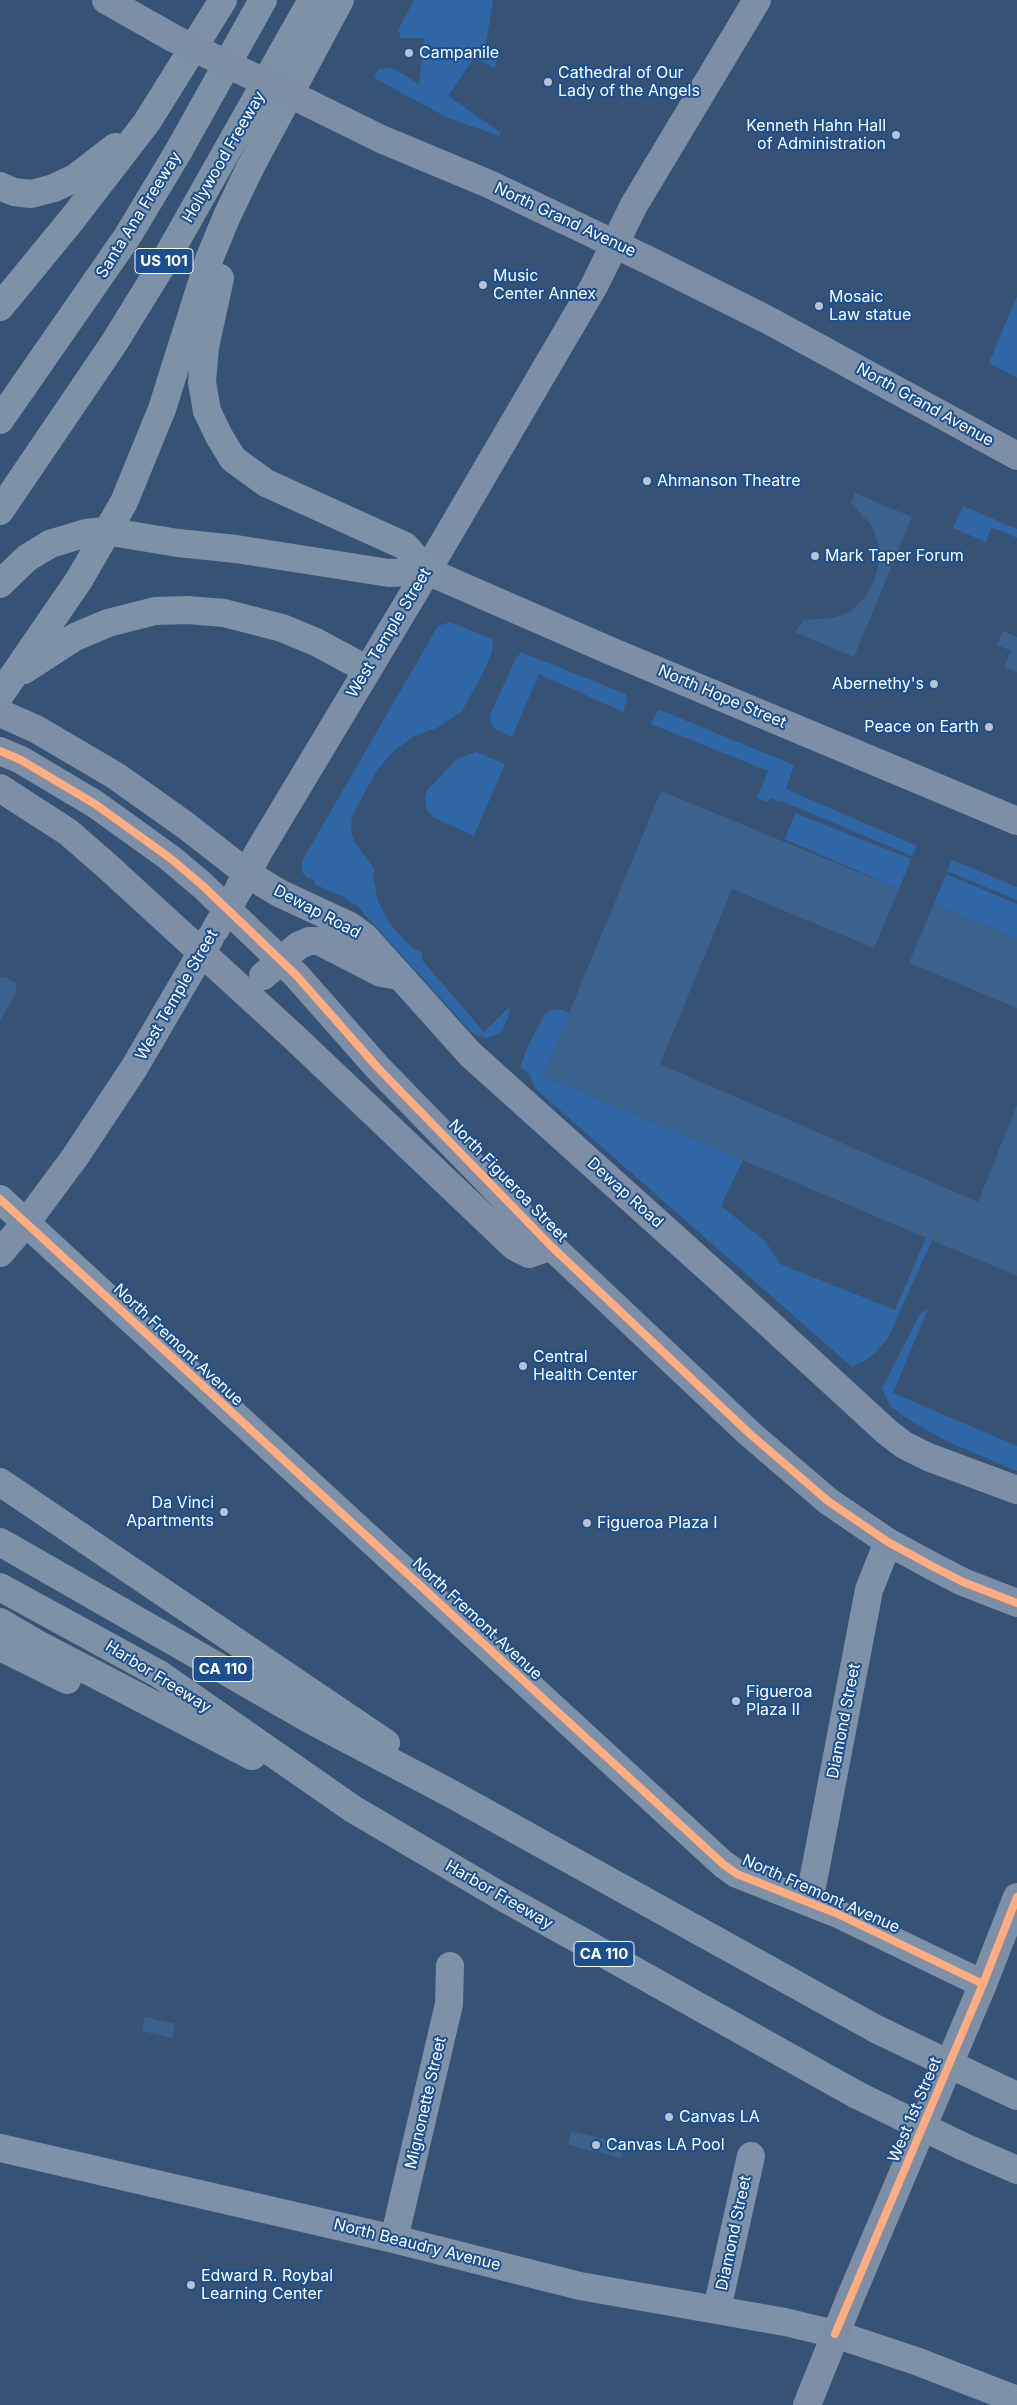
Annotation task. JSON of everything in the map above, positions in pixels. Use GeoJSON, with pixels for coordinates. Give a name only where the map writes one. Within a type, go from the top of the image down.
{"type":"FeatureCollection","features":[{"type":"Feature","properties":{"kind":"highway"},"geometry":{"type":"LineString","coordinates":[[0,307],[73,218],[142,129],[180,72],[223,0]]}},
{"type":"Feature","properties":{"kind":"highway","name":"Santa Ana Freeway"},"geometry":{"type":"LineString","coordinates":[[0,420],[127,237],[178,152],[263,0]]}},
{"type":"Feature","properties":{"kind":"highway","name":"Hollywood Freeway"},"geometry":{"type":"LineString","coordinates":[[0,511],[87,383],[162,265],[312,0]]}},
{"type":"Feature","properties":{"kind":"highway"},"geometry":{"type":"LineString","coordinates":[[7,685],[37,656],[124,502],[162,409],[210,257],[250,168],[340,0]]}},
{"type":"Feature","properties":{"kind":"highway"},"geometry":{"type":"LineString","coordinates":[[0,186],[14,192],[31,194],[54,188],[75,178],[121,140],[180,72]]}},
{"type":"Feature","properties":{"kind":"highway"},"geometry":{"type":"LineString","coordinates":[[250,168],[237,226],[219,280],[205,347],[202,382],[207,411],[219,436],[233,458],[266,483],[405,546],[427,570]]}},
{"type":"Feature","properties":{"kind":"highway"},"geometry":{"type":"LineString","coordinates":[[0,584],[26,558],[50,544],[86,533],[105,532],[178,543],[236,549],[389,573],[427,570]]}},
{"type":"Feature","properties":{"kind":"highway"},"geometry":{"type":"LineString","coordinates":[[37,656],[75,637],[119,619],[155,611],[188,610],[224,613],[282,628],[316,642],[366,669]]}},
{"type":"Feature","properties":{"kind":"highway"},"geometry":{"type":"LineString","coordinates":[[5,1484],[373,1733],[448,1792]]}},
{"type":"Feature","properties":{"kind":"highway","name":"CA 110"},"geometry":{"type":"LineString","coordinates":[[0,1542],[311,1720],[448,1792],[876,2029],[1017,2096]]}},
{"type":"Feature","properties":{"kind":"highway","name":"Harbor Freeway"},"geometry":{"type":"LineString","coordinates":[[0,1587],[159,1674],[353,1809],[499,1896],[857,2096],[972,2151],[1017,2170]]}},
{"type":"Feature","properties":{"kind":"highway"},"geometry":{"type":"LineString","coordinates":[[0,1622],[41,1646],[353,1809]]}},
{"type":"Feature","properties":{"kind":"highway"},"geometry":{"type":"LineString","coordinates":[[0,1647],[44,1669],[353,1809]]}},
{"type":"Feature","properties":{"kind":"highway"},"geometry":{"type":"LineString","coordinates":[[972,2151],[1017,2177]]}},
{"type":"Feature","properties":{"kind":"main road","name":"North Grand Avenue"},"geometry":{"type":"LineString","coordinates":[[106,0],[173,38],[381,139],[489,184],[768,320],[1017,456]]}},
{"type":"Feature","properties":{"kind":"main road","name":"West Temple Street"},"geometry":{"type":"LineString","coordinates":[[0,1253],[26,1223],[75,1157],[134,1068],[244,882],[259,851],[366,669],[427,570],[616,245],[634,204],[757,0]]}},
{"type":"Feature","properties":{"kind":"main road","name":"North Hope Street"},"geometry":{"type":"LineString","coordinates":[[427,570],[606,649],[1017,821]]}},
{"type":"Feature","properties":{"kind":"main road","name":"Dewap Road"},"geometry":{"type":"LineString","coordinates":[[0,713],[36,729],[116,776],[190,828],[244,882],[279,893],[350,926],[365,937],[470,1054],[887,1432],[904,1446],[928,1457],[1017,1490]]}},
{"type":"Feature","properties":{"kind":"main road","name":"North Figueroa Street"},"geometry":{"type":"LineString","coordinates":[[0,751],[29,765],[95,804],[155,847],[202,885],[296,975],[378,1068],[551,1246],[789,1468],[828,1501],[888,1542],[963,1582],[1017,1603]]}},
{"type":"Feature","properties":{"kind":"main road"},"geometry":{"type":"LineString","coordinates":[[0,788],[68,832],[257,1004],[515,1247],[529,1254],[551,1246]]}},
{"type":"Feature","properties":{"kind":"main road"},"geometry":{"type":"LineString","coordinates":[[257,1004],[258,985],[263,976],[298,946],[309,941],[320,941],[381,973],[400,976]]}},
{"type":"Feature","properties":{"kind":"main road","name":"West 1st Street"},"geometry":{"type":"LineString","coordinates":[[807,2405],[835,2334],[983,1984],[1017,1896]]}},
{"type":"Feature","properties":{"kind":"street","name":"North Fremont Avenue"},"geometry":{"type":"LineString","coordinates":[[0,1199],[723,1864],[736,1874],[781,1893],[809,1902],[983,1984]]}},
{"type":"Feature","properties":{"kind":"street","name":"Diamond Street"},"geometry":{"type":"LineString","coordinates":[[809,1902],[869,1590],[888,1542]]}},
{"type":"Feature","properties":{"kind":"street","name":"Mignonette Street"},"geometry":{"type":"LineString","coordinates":[[394,2239],[449,2004],[450,1966]]}},
{"type":"Feature","properties":{"kind":"street","name":"North Beaudry Avenue"},"geometry":{"type":"LineString","coordinates":[[0,2148],[394,2239],[580,2286],[718,2309],[835,2334],[916,2361],[1017,2400]]}},
{"type":"Feature","properties":{"kind":"street","name":"Diamond Street"},"geometry":{"type":"LineString","coordinates":[[718,2309],[751,2156]]}},
{"type":"Feature","properties":{"kind":"shaded area"},"geometry":{"type":"Polygon","coordinates":[[[414,0],[493,0],[484,56],[497,59],[495,68],[474,58],[448,96],[500,132],[500,136],[448,118],[374,78],[378,69],[392,68],[419,84],[424,38],[401,38],[398,30],[414,0]]]}},
{"type":"Feature","properties":{"kind":"shaded area"},"geometry":{"type":"Polygon","coordinates":[[[1017,296],[1017,378],[989,363],[1017,296]]]}},
{"type":"Feature","properties":{"kind":"shaded area"},"geometry":{"type":"Polygon","coordinates":[[[855,493],[912,517],[854,657],[795,632],[804,620],[834,618],[849,612],[865,598],[874,582],[879,562],[878,543],[872,526],[851,503],[855,493]]]}},
{"type":"Feature","properties":{"kind":"shaded area"},"geometry":{"type":"Polygon","coordinates":[[[963,506],[1017,529],[1017,538],[991,527],[986,542],[953,528],[963,506]]]}},
{"type":"Feature","properties":{"kind":"shaded area"},"geometry":{"type":"Polygon","coordinates":[[[450,622],[493,639],[492,652],[484,671],[462,711],[437,728],[414,736],[394,751],[377,770],[352,816],[351,832],[354,841],[375,870],[373,877],[378,901],[390,924],[411,947],[422,952],[422,960],[484,1032],[510,1006],[509,1015],[503,1029],[498,1034],[486,1038],[472,1033],[358,907],[342,896],[314,884],[315,880],[307,878],[302,872],[302,861],[438,626],[450,622]]]}},
{"type":"Feature","properties":{"kind":"shaded area"},"geometry":{"type":"Polygon","coordinates":[[[1003,631],[1017,637],[1017,672],[1004,667],[1011,651],[997,645],[1003,631]]]}},
{"type":"Feature","properties":{"kind":"shaded area"},"geometry":{"type":"Polygon","coordinates":[[[521,652],[626,694],[627,699],[623,712],[539,674],[512,737],[495,729],[491,724],[490,715],[515,660],[521,652]]]}},
{"type":"Feature","properties":{"kind":"shaded area"},"geometry":{"type":"Polygon","coordinates":[[[660,710],[794,765],[786,789],[917,846],[912,856],[782,801],[770,798],[768,802],[757,798],[768,771],[651,724],[660,710]]]}},
{"type":"Feature","properties":{"kind":"shaded area"},"geometry":{"type":"Polygon","coordinates":[[[476,752],[505,764],[474,836],[433,817],[427,810],[425,799],[427,790],[457,759],[476,752]]]}},
{"type":"Feature","properties":{"kind":"shaded area"},"geometry":{"type":"Polygon","coordinates":[[[661,791],[899,889],[874,948],[732,889],[660,1064],[978,1202],[1017,1105],[1017,1276],[543,1076],[661,791]]]}},
{"type":"Feature","properties":{"kind":"shaded area"},"geometry":{"type":"Polygon","coordinates":[[[795,813],[911,859],[899,889],[785,839],[795,813]]]}},
{"type":"Feature","properties":{"kind":"shaded area"},"geometry":{"type":"Polygon","coordinates":[[[952,860],[1017,887],[1017,900],[947,871],[952,860]]]}},
{"type":"Feature","properties":{"kind":"shaded area"},"geometry":{"type":"Polygon","coordinates":[[[946,874],[1017,904],[1017,939],[934,904],[946,874]]]}},
{"type":"Feature","properties":{"kind":"shaded area"},"geometry":{"type":"Polygon","coordinates":[[[934,904],[1017,939],[1017,1008],[909,963],[934,904]]]}},
{"type":"Feature","properties":{"kind":"shaded area"},"geometry":{"type":"Polygon","coordinates":[[[3,977],[15,982],[17,990],[0,1022],[0,978],[3,977]]]}},
{"type":"Feature","properties":{"kind":"shaded area"},"geometry":{"type":"Polygon","coordinates":[[[559,1009],[570,1013],[543,1076],[743,1160],[721,1206],[766,1242],[780,1264],[895,1310],[926,1238],[932,1240],[888,1338],[876,1352],[865,1361],[852,1367],[536,1089],[528,1072],[520,1068],[527,1048],[545,1014],[559,1009]]]}},
{"type":"Feature","properties":{"kind":"shaded area"},"geometry":{"type":"Polygon","coordinates":[[[928,1309],[893,1393],[1017,1446],[1017,1471],[946,1441],[891,1407],[882,1388],[920,1314],[928,1309]]]}},
{"type":"Feature","properties":{"kind":"shaded area"},"geometry":{"type":"Polygon","coordinates":[[[145,2017],[175,2024],[172,2038],[142,2031],[145,2017]]]}},
{"type":"Feature","properties":{"kind":"shaded area","name":"Canvas LA Pool"},"geometry":{"type":"Polygon","coordinates":[[[571,2131],[625,2144],[621,2158],[568,2145],[571,2131]]]}},
{"type":"Feature","properties":{"kind":"cycle path"},"geometry":{"type":"LineString","coordinates":[[0,751],[21,760],[95,804],[170,858],[202,885],[296,975],[378,1068],[551,1246],[750,1434],[828,1501],[888,1542],[932,1566],[963,1582],[1017,1603]]}},
{"type":"Feature","properties":{"kind":"cycle path"},"geometry":{"type":"LineString","coordinates":[[0,1199],[723,1864],[737,1874],[838,1914],[983,1984]]}},
{"type":"Feature","properties":{"kind":"cycle path"},"geometry":{"type":"LineString","coordinates":[[835,2334],[983,1984],[1017,1897]]}},
{"type":"Feature","properties":{"kind":"place","name":"Campanile"},"geometry":{"type":"Point","coordinates":[409,53]}},
{"type":"Feature","properties":{"kind":"place","name":"Cathedral of Our Lady of the Angels"},"geometry":{"type":"Point","coordinates":[548,82]}},
{"type":"Feature","properties":{"kind":"place","name":"Kenneth Hahn Hall of Administration"},"geometry":{"type":"Point","coordinates":[896,135]}},
{"type":"Feature","properties":{"kind":"place","name":"Music Center Annex"},"geometry":{"type":"Point","coordinates":[483,285]}},
{"type":"Feature","properties":{"kind":"place","name":"Mosaic Law statue"},"geometry":{"type":"Point","coordinates":[819,306]}},
{"type":"Feature","properties":{"kind":"place","name":"Ahmanson Theatre"},"geometry":{"type":"Point","coordinates":[647,481]}},
{"type":"Feature","properties":{"kind":"place","name":"Mark Taper Forum"},"geometry":{"type":"Point","coordinates":[815,556]}},
{"type":"Feature","properties":{"kind":"place","name":"Abernethy's"},"geometry":{"type":"Point","coordinates":[934,684]}},
{"type":"Feature","properties":{"kind":"place","name":"Peace on Earth"},"geometry":{"type":"Point","coordinates":[989,727]}},
{"type":"Feature","properties":{"kind":"place","name":"Central Health Center"},"geometry":{"type":"Point","coordinates":[523,1366]}},
{"type":"Feature","properties":{"kind":"place","name":"Da Vinci Apartments"},"geometry":{"type":"Point","coordinates":[224,1512]}},
{"type":"Feature","properties":{"kind":"place","name":"Figueroa Plaza I"},"geometry":{"type":"Point","coordinates":[587,1523]}},
{"type":"Feature","properties":{"kind":"place","name":"Figueroa Plaza II"},"geometry":{"type":"Point","coordinates":[736,1701]}},
{"type":"Feature","properties":{"kind":"place","name":"Canvas LA"},"geometry":{"type":"Point","coordinates":[669,2117]}},
{"type":"Feature","properties":{"kind":"place","name":"Canvas LA Pool"},"geometry":{"type":"Point","coordinates":[596,2145]}},
{"type":"Feature","properties":{"kind":"place","name":"Edward R. Roybal Learning Center"},"geometry":{"type":"Point","coordinates":[191,2285]}}]}
